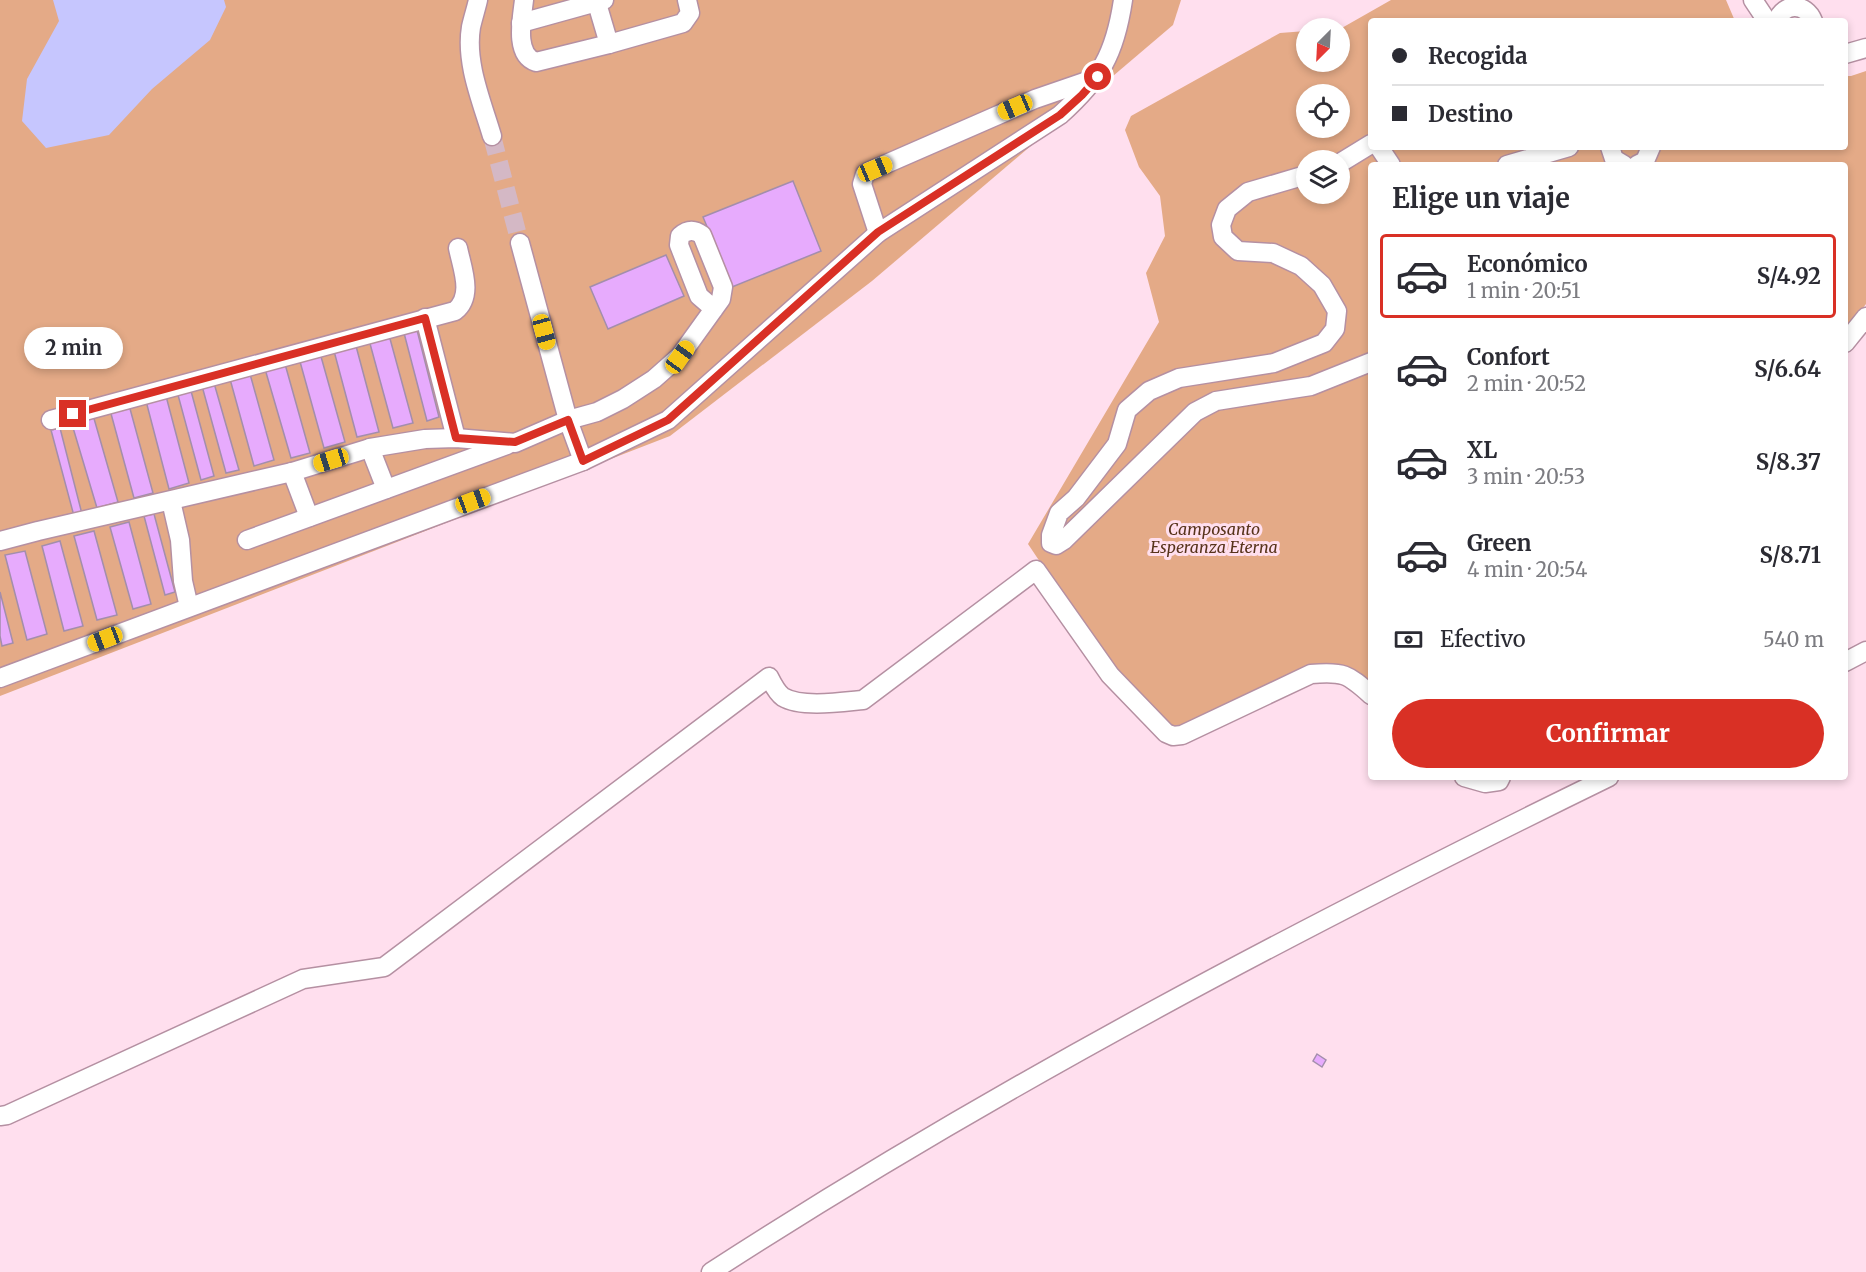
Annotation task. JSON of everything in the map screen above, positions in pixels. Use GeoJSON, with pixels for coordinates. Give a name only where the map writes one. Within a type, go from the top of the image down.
{"type":"FeatureCollection","features":[{"type":"Feature","properties":{"kind":"street"},"geometry":{"type":"LineString","coordinates":[[478,0],[471,28],[470,49],[473,69],[492,136]]}},
{"type":"Feature","properties":{"kind":"street"},"geometry":{"type":"LineString","coordinates":[[524,0],[521,23],[523,50],[531,60],[536,62],[682,23],[690,13],[687,0]]}},
{"type":"Feature","properties":{"kind":"street"},"geometry":{"type":"LineString","coordinates":[[0,678],[583,461],[668,420],[878,232],[1060,115],[1082,95],[1098,77],[1112,51],[1123,0]]}},
{"type":"Feature","properties":{"kind":"street"},"geometry":{"type":"LineString","coordinates":[[1753,0],[1765,18]]}},
{"type":"Feature","properties":{"kind":"street"},"geometry":{"type":"LineString","coordinates":[[521,23],[599,1],[609,44]]}},
{"type":"Feature","properties":{"kind":"street"},"geometry":{"type":"LineString","coordinates":[[1779,18],[1788,8],[1801,4],[1812,18]]}},
{"type":"Feature","properties":{"kind":"street"},"geometry":{"type":"LineString","coordinates":[[1848,53],[1866,48]]}},
{"type":"Feature","properties":{"kind":"street"},"geometry":{"type":"LineString","coordinates":[[878,232],[862,184],[865,174],[1035,99],[1098,77]]}},
{"type":"Feature","properties":{"kind":"street"},"geometry":{"type":"LineString","coordinates":[[1350,157],[1368,146]]}},
{"type":"Feature","properties":{"kind":"street"},"geometry":{"type":"LineString","coordinates":[[1517,162],[1559,150]]}},
{"type":"Feature","properties":{"kind":"street"},"geometry":{"type":"LineString","coordinates":[[1611,150],[1614,159],[1619,162]]}},
{"type":"Feature","properties":{"kind":"street"},"geometry":{"type":"LineString","coordinates":[[1296,178],[1248,192],[1227,209],[1221,225],[1223,237],[1238,251],[1273,253],[1301,266],[1323,285],[1337,311],[1335,329],[1324,343],[1274,363],[1179,378],[1149,391],[1127,410],[1117,444],[1076,498],[1059,513],[1051,535],[1051,543],[1056,545],[1064,540],[1195,412],[1216,401],[1311,386],[1368,363]]}},
{"type":"Feature","properties":{"kind":"street"},"geometry":{"type":"LineString","coordinates":[[520,243],[568,420],[583,461]]}},
{"type":"Feature","properties":{"kind":"street"},"geometry":{"type":"LineString","coordinates":[[51,420],[455,311],[463,304],[466,293],[458,248]]}},
{"type":"Feature","properties":{"kind":"street"},"geometry":{"type":"LineString","coordinates":[[247,540],[515,442],[568,420],[597,412],[654,379],[680,357],[714,309]]}},
{"type":"Feature","properties":{"kind":"street"},"geometry":{"type":"LineString","coordinates":[[1848,339],[1866,317]]}},
{"type":"Feature","properties":{"kind":"street"},"geometry":{"type":"LineString","coordinates":[[425,318],[456,438]]}},
{"type":"Feature","properties":{"kind":"street"},"geometry":{"type":"LineString","coordinates":[[0,541],[292,472],[370,448],[425,439],[456,438],[515,442]]}},
{"type":"Feature","properties":{"kind":"street"},"geometry":{"type":"LineString","coordinates":[[370,448],[386,489]]}},
{"type":"Feature","properties":{"kind":"street"},"geometry":{"type":"LineString","coordinates":[[292,472],[309,517]]}},
{"type":"Feature","properties":{"kind":"street"},"geometry":{"type":"LineString","coordinates":[[171,501],[180,540],[183,581],[189,607]]}},
{"type":"Feature","properties":{"kind":"street"},"geometry":{"type":"LineString","coordinates":[[0,1116],[7,1115],[303,979],[384,967],[769,677],[782,696],[803,702],[833,703],[863,700],[1036,570],[1110,675],[1166,733],[1173,736],[1182,735],[1311,674],[1330,672],[1350,676],[1368,692]]}},
{"type":"Feature","properties":{"kind":"street"},"geometry":{"type":"LineString","coordinates":[[1848,660],[1866,651]]}},
{"type":"Feature","properties":{"kind":"street"},"geometry":{"type":"LineString","coordinates":[[1474,780],[1485,783],[1499,780]]}},
{"type":"Feature","properties":{"kind":"street"},"geometry":{"type":"LineString","coordinates":[[711,1272],[925,1139],[1204,981],[1603,780]]}},
{"type":"Feature","properties":{"kind":"green space"},"geometry":{"type":"Polygon","coordinates":[[[0,0],[1181,0],[1173,25],[872,281],[670,436],[0,696],[0,0]]]}},
{"type":"Feature","properties":{"kind":"green space","name":"Camposanto Esperanza Eterna"},"geometry":{"type":"Polygon","coordinates":[[[1391,0],[1726,0],[1734,18],[1368,18],[1368,150],[1848,150],[1848,76],[1866,71],[1866,304],[1848,327],[1848,162],[1368,162],[1368,683],[1342,667],[1330,664],[1318,666],[1280,680],[1179,729],[1169,726],[1099,650],[1028,544],[1159,322],[1146,273],[1165,236],[1160,196],[1139,167],[1125,130],[1131,116],[1280,33],[1296,32],[1296,72],[1350,72],[1350,23],[1391,0]]]}},
{"type":"Feature","properties":{"kind":"water"},"geometry":{"type":"Polygon","coordinates":[[[53,0],[224,0],[226,7],[210,40],[152,89],[109,135],[46,148],[22,121],[27,79],[59,21],[53,0]]]}},
{"type":"Feature","properties":{"kind":"building"},"geometry":{"type":"Polygon","coordinates":[[[793,181],[821,251],[732,287],[703,217],[793,181]]]}},
{"type":"Feature","properties":{"kind":"building"},"geometry":{"type":"Polygon","coordinates":[[[666,255],[684,296],[608,329],[590,287],[666,255]]]}},
{"type":"Feature","properties":{"kind":"building"},"geometry":{"type":"Polygon","coordinates":[[[417,330],[439,417],[427,421],[404,333],[417,330]]]}},
{"type":"Feature","properties":{"kind":"building"},"geometry":{"type":"Polygon","coordinates":[[[389,335],[413,423],[393,428],[369,340],[389,335]]]}},
{"type":"Feature","properties":{"kind":"building"},"geometry":{"type":"Polygon","coordinates":[[[356,346],[379,432],[357,437],[334,351],[356,346]]]}},
{"type":"Feature","properties":{"kind":"building"},"geometry":{"type":"Polygon","coordinates":[[[320,353],[345,442],[324,448],[299,358],[320,353]]]}},
{"type":"Feature","properties":{"kind":"building"},"geometry":{"type":"Polygon","coordinates":[[[285,364],[310,453],[291,458],[265,369],[285,364]]]}},
{"type":"Feature","properties":{"kind":"building"},"geometry":{"type":"Polygon","coordinates":[[[250,374],[274,460],[254,466],[230,379],[250,374]]]}},
{"type":"Feature","properties":{"kind":"building"},"geometry":{"type":"Polygon","coordinates":[[[214,383],[239,470],[226,473],[202,386],[214,383]]]}},
{"type":"Feature","properties":{"kind":"building"},"geometry":{"type":"Polygon","coordinates":[[[191,391],[214,476],[201,480],[178,395],[191,391]]]}},
{"type":"Feature","properties":{"kind":"building"},"geometry":{"type":"Polygon","coordinates":[[[166,396],[189,483],[169,489],[146,401],[166,396]]]}},
{"type":"Feature","properties":{"kind":"building"},"geometry":{"type":"Polygon","coordinates":[[[129,405],[153,493],[134,498],[110,410],[129,405]]]}},
{"type":"Feature","properties":{"kind":"building"},"geometry":{"type":"Polygon","coordinates":[[[93,415],[118,502],[97,508],[71,421],[93,415]]]}},
{"type":"Feature","properties":{"kind":"building"},"geometry":{"type":"Polygon","coordinates":[[[60,428],[82,514],[74,516],[51,430],[60,428]]]}},
{"type":"Feature","properties":{"kind":"building"},"geometry":{"type":"Polygon","coordinates":[[[154,514],[175,592],[165,595],[144,516],[154,514]]]}},
{"type":"Feature","properties":{"kind":"building"},"geometry":{"type":"Polygon","coordinates":[[[129,522],[151,604],[133,609],[110,527],[129,522]]]}},
{"type":"Feature","properties":{"kind":"building"},"geometry":{"type":"Polygon","coordinates":[[[94,531],[117,615],[97,620],[74,536],[94,531]]]}},
{"type":"Feature","properties":{"kind":"building"},"geometry":{"type":"Polygon","coordinates":[[[60,541],[83,626],[64,631],[42,546],[60,541]]]}},
{"type":"Feature","properties":{"kind":"building"},"geometry":{"type":"Polygon","coordinates":[[[25,551],[47,634],[27,640],[5,555],[25,551]]]}},
{"type":"Feature","properties":{"kind":"building"},"geometry":{"type":"Polygon","coordinates":[[[0,592],[13,643],[2,646],[0,636],[0,592]]]}},
{"type":"Feature","properties":{"kind":"building"},"geometry":{"type":"Polygon","coordinates":[[[1317,1054],[1326,1060],[1322,1067],[1313,1061],[1317,1054]]]}},
{"type":"Feature","properties":{"kind":"tunnel"},"geometry":{"type":"LineString","coordinates":[[492,136],[520,243]]}},
{"type":"Feature","properties":{"kind":"route"},"geometry":{"type":"LineString","coordinates":[[73,414],[425,318],[456,438],[515,442],[568,420],[583,461],[668,420],[679,412],[878,232],[1060,115],[1098,77]]}}]}
